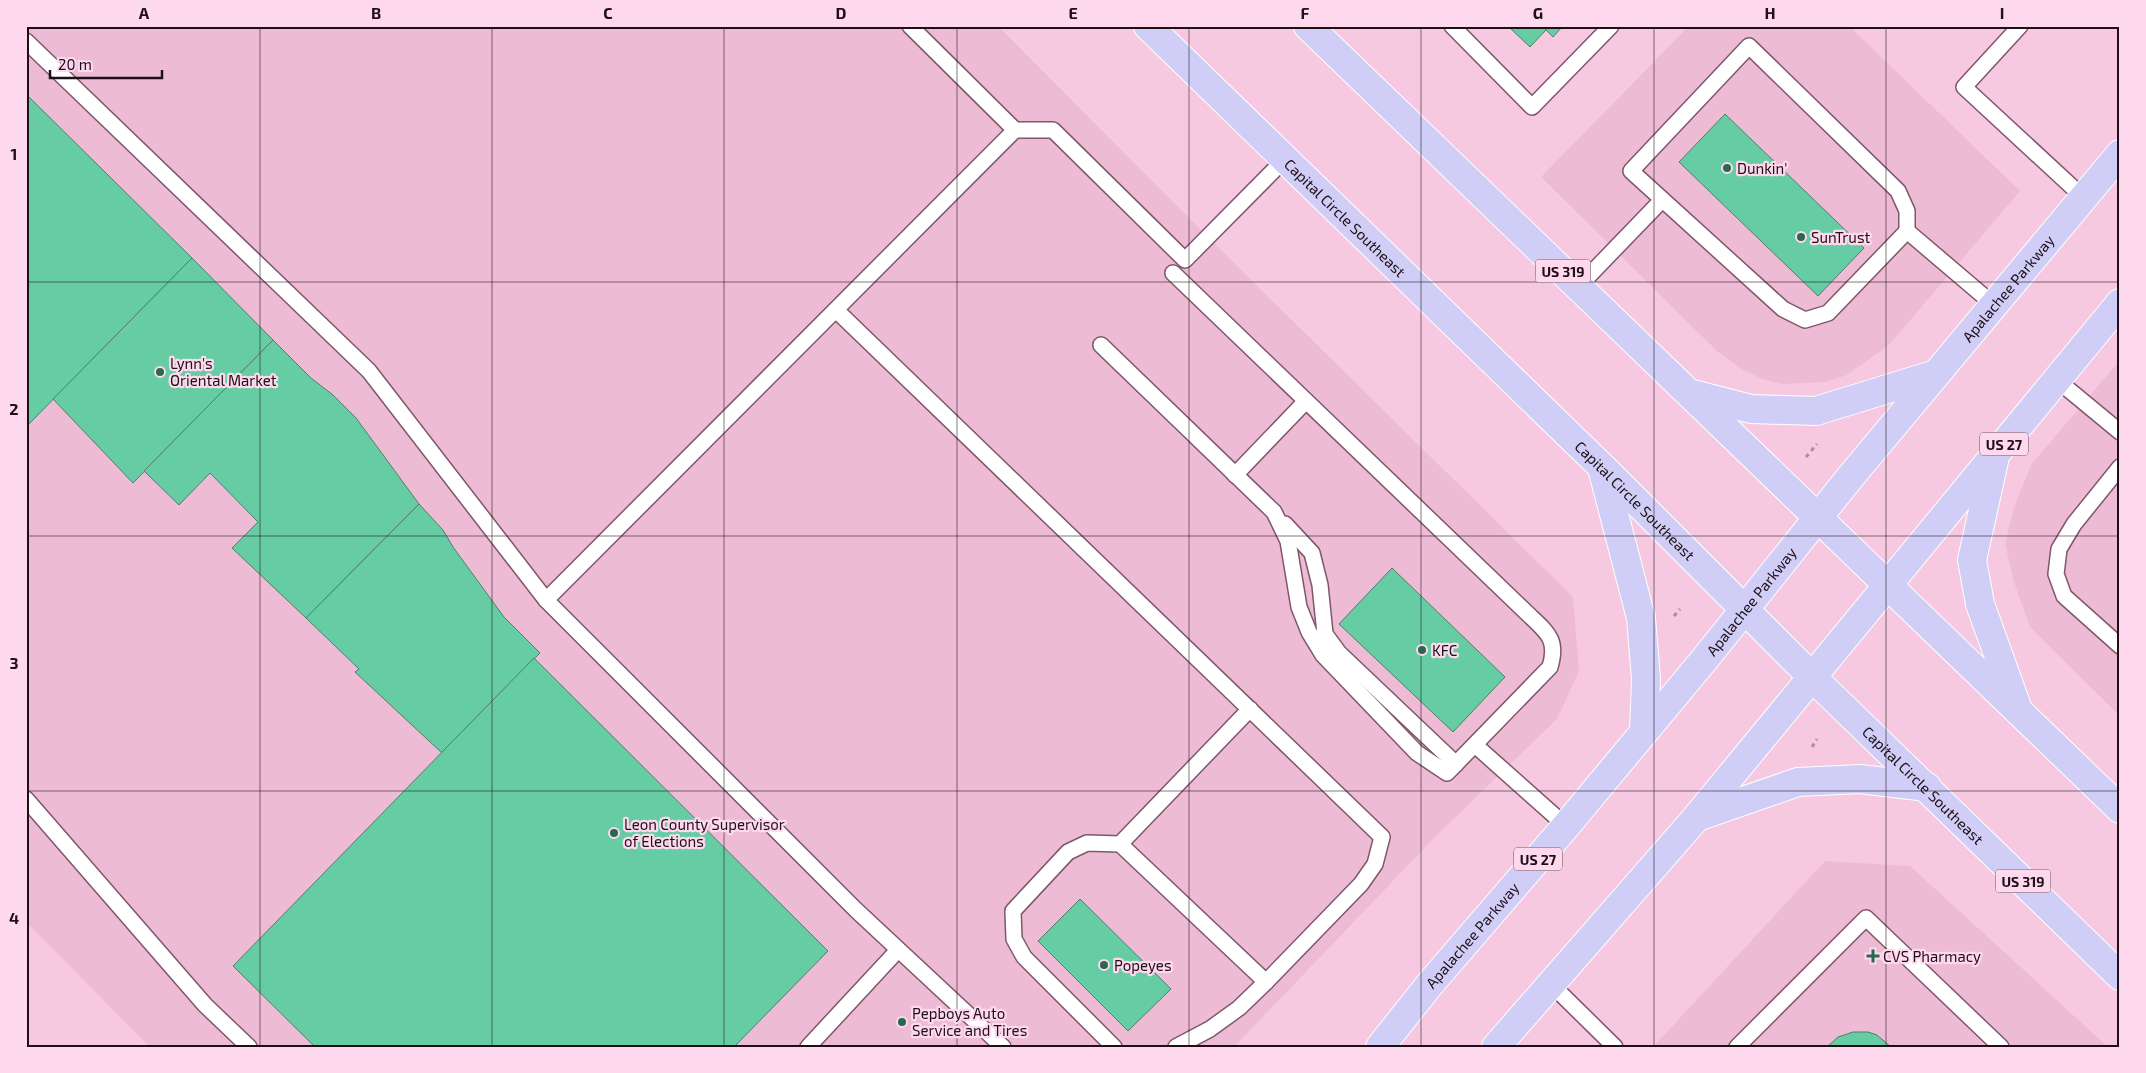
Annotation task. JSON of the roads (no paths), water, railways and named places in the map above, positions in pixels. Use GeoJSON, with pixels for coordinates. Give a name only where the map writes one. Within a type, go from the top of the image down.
{"type":"FeatureCollection","features":[{"type":"Feature","properties":{"kind":"main road","name":"Capital Circle Southeast"},"geometry":{"type":"LineString","coordinates":[[1148,26],[1602,467],[1812,677],[2120,976]]}},
{"type":"Feature","properties":{"kind":"main road","name":"US 319"},"geometry":{"type":"LineString","coordinates":[[1308,29],[1579,286],[2120,809]]}},
{"type":"Feature","properties":{"kind":"main road","name":"Apalachee Parkway"},"geometry":{"type":"LineString","coordinates":[[1380,1047],[1430,984],[1644,732],[1817,517],[2120,154]]}},
{"type":"Feature","properties":{"kind":"main road","name":"US 27"},"geometry":{"type":"LineString","coordinates":[[1496,1047],[1696,818],[2120,303]]}},
{"type":"Feature","properties":{"kind":"main road"},"geometry":{"type":"LineString","coordinates":[[1691,394],[1751,409],[1816,411],[1936,374]]}},
{"type":"Feature","properties":{"kind":"main road"},"geometry":{"type":"LineString","coordinates":[[1996,453],[1972,560],[1980,604],[2018,710]]}},
{"type":"Feature","properties":{"kind":"main road"},"geometry":{"type":"LineString","coordinates":[[1602,467],[1640,618],[1646,679],[1644,732]]}},
{"type":"Feature","properties":{"kind":"main road"},"geometry":{"type":"LineString","coordinates":[[1696,818],[1798,782],[1860,779],[1927,787]]}},
{"type":"Feature","properties":{"kind":"lane"},"geometry":{"type":"LineString","coordinates":[[910,26],[1015,130],[1053,130],[1185,260],[1284,160]]}},
{"type":"Feature","properties":{"kind":"lane"},"geometry":{"type":"LineString","coordinates":[[1452,26],[1532,107],[1611,26]]}},
{"type":"Feature","properties":{"kind":"lane"},"geometry":{"type":"LineString","coordinates":[[2020,26],[1964,87],[2083,197]]}},
{"type":"Feature","properties":{"kind":"lane"},"geometry":{"type":"LineString","coordinates":[[26,41],[369,371],[546,600],[898,950],[1003,1047]]}},
{"type":"Feature","properties":{"kind":"lane"},"geometry":{"type":"LineString","coordinates":[[1749,46],[1898,191],[1906,211],[1907,231],[1828,314],[1805,320],[1783,309],[1662,200],[1631,171],[1749,46]]}},
{"type":"Feature","properties":{"kind":"lane"},"geometry":{"type":"LineString","coordinates":[[546,600],[1015,130]]}},
{"type":"Feature","properties":{"kind":"lane"},"geometry":{"type":"LineString","coordinates":[[1579,286],[1662,200]]}},
{"type":"Feature","properties":{"kind":"lane"},"geometry":{"type":"LineString","coordinates":[[1907,231],[1994,305]]}},
{"type":"Feature","properties":{"kind":"lane"},"geometry":{"type":"LineString","coordinates":[[1172,273],[1546,631],[1551,639],[1555,653],[1550,667],[1447,773],[1417,753],[1323,655],[1309,632],[1299,607],[1288,541],[1270,508]]}},
{"type":"Feature","properties":{"kind":"lane"},"geometry":{"type":"LineString","coordinates":[[836,310],[1382,837],[1374,864],[1361,884],[1266,982],[1239,1008],[1210,1029],[1176,1047]]}},
{"type":"Feature","properties":{"kind":"lane"},"geometry":{"type":"LineString","coordinates":[[1102,345],[1270,508],[1312,553],[1320,585],[1325,634],[1338,653],[1456,764]]}},
{"type":"Feature","properties":{"kind":"lane"},"geometry":{"type":"LineString","coordinates":[[2057,380],[2120,432]]}},
{"type":"Feature","properties":{"kind":"lane"},"geometry":{"type":"LineString","coordinates":[[1235,475],[1306,401]]}},
{"type":"Feature","properties":{"kind":"lane"},"geometry":{"type":"LineString","coordinates":[[2120,467],[2074,524],[2058,549],[2056,574],[2064,596],[2120,646]]}},
{"type":"Feature","properties":{"kind":"lane"},"geometry":{"type":"LineString","coordinates":[[1120,844],[1250,709]]}},
{"type":"Feature","properties":{"kind":"lane"},"geometry":{"type":"LineString","coordinates":[[1475,744],[1566,826]]}},
{"type":"Feature","properties":{"kind":"lane"},"geometry":{"type":"LineString","coordinates":[[26,799],[205,1005],[248,1047]]}},
{"type":"Feature","properties":{"kind":"lane"},"geometry":{"type":"LineString","coordinates":[[1114,1047],[1024,957],[1014,939],[1013,911],[1068,852],[1086,843],[1120,844],[1266,982]]}},
{"type":"Feature","properties":{"kind":"lane"},"geometry":{"type":"LineString","coordinates":[[1737,1047],[1866,918],[2001,1047]]}},
{"type":"Feature","properties":{"kind":"lane"},"geometry":{"type":"LineString","coordinates":[[808,1047],[898,950]]}},
{"type":"Feature","properties":{"kind":"lane"},"geometry":{"type":"LineString","coordinates":[[1551,984],[1614,1047]]}},
{"type":"Feature","properties":{"kind":"place","name":"Dunkin'"},"geometry":{"type":"Point","coordinates":[1727,168]}},
{"type":"Feature","properties":{"kind":"place","name":"SunTrust"},"geometry":{"type":"Point","coordinates":[1801,237]}},
{"type":"Feature","properties":{"kind":"place","name":"Lynn's Oriental Market"},"geometry":{"type":"Point","coordinates":[160,372]}},
{"type":"Feature","properties":{"kind":"place","name":"KFC"},"geometry":{"type":"Point","coordinates":[1422,650]}},
{"type":"Feature","properties":{"kind":"place","name":"Leon County Supervisor of Elections"},"geometry":{"type":"Point","coordinates":[614,833]}},
{"type":"Feature","properties":{"kind":"place","name":"CVS Pharmacy"},"geometry":{"type":"Point","coordinates":[1873,956]}},
{"type":"Feature","properties":{"kind":"place","name":"Popeyes"},"geometry":{"type":"Point","coordinates":[1104,965]}},
{"type":"Feature","properties":{"kind":"place","name":"Pepboys Auto Service and Tires"},"geometry":{"type":"Point","coordinates":[902,1022]}}]}
